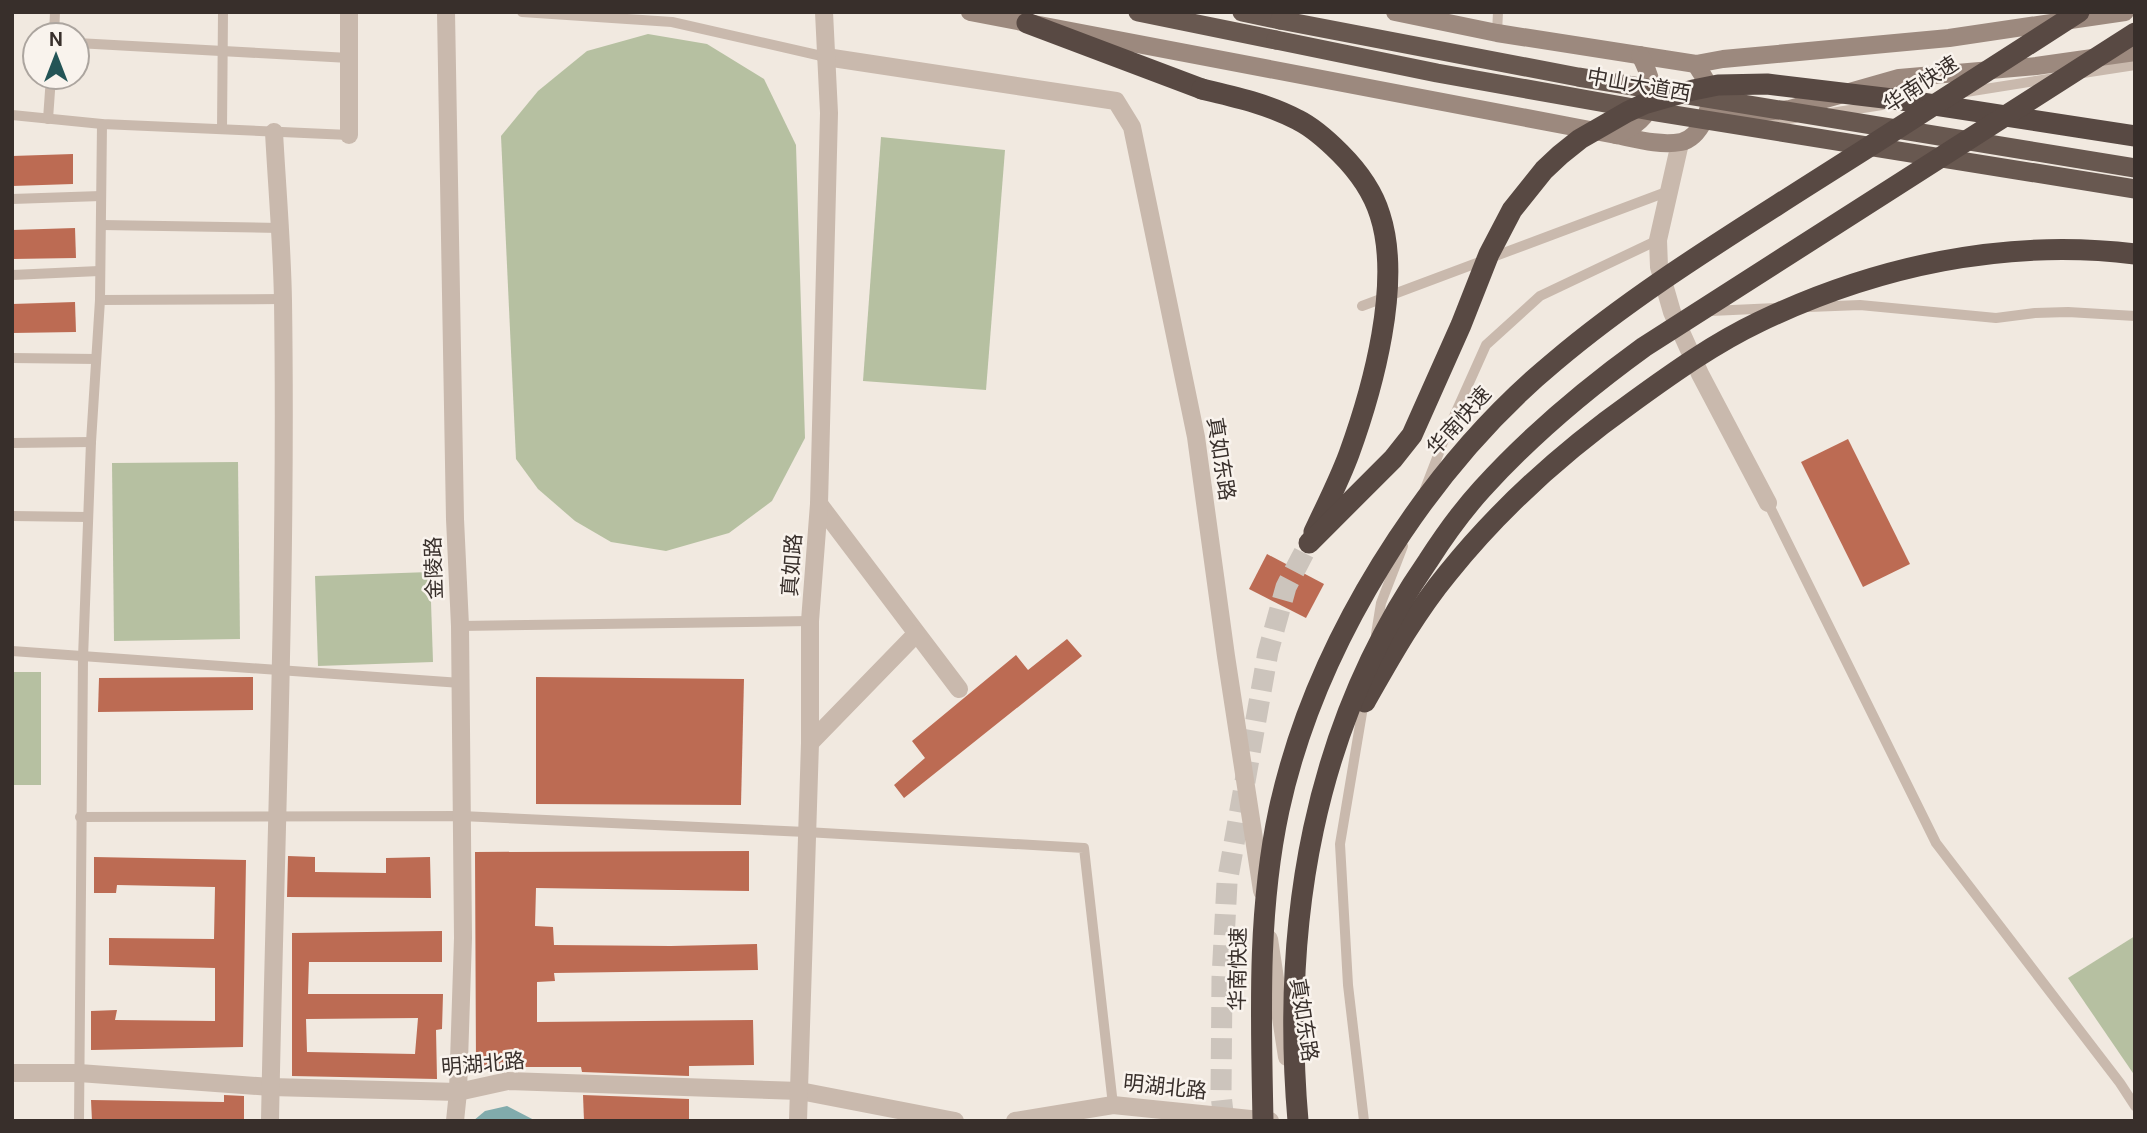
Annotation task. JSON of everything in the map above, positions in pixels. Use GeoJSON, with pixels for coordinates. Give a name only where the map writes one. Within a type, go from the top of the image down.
{"type":"FeatureCollection","features":[{"type":"Feature","properties":{"kind":"highway","name":"中山大道西"},"geometry":{"type":"LineString","coordinates":[[1138,12],[1462,77],[1656,112],[2135,189]]}},
{"type":"Feature","properties":{"kind":"highway","name":"中山大道西"},"geometry":{"type":"LineString","coordinates":[[1242,12],[1578,77],[2135,168]]}},
{"type":"Feature","properties":{"kind":"highway","name":"华南快速"},"geometry":{"type":"LineString","coordinates":[[1263,1121],[1262,931],[1273,843],[1291,761],[1313,696],[1338,644],[1379,570],[1435,486],[1509,401],[1552,363],[1635,298],[2079,12]]}},
{"type":"Feature","properties":{"kind":"highway"},"geometry":{"type":"LineString","coordinates":[[1027,23],[1202,89],[1259,104],[1300,121],[1318,133],[1349,162],[1380,212],[1388,251],[1388,293],[1371,380],[1348,457],[1309,543],[1393,459],[1412,435],[1489,254],[1512,211],[1544,170],[1560,155],[1580,139],[1644,104],[1693,90],[1767,84],[1909,101],[2135,136]]}},
{"type":"Feature","properties":{"kind":"highway"},"geometry":{"type":"LineString","coordinates":[[1297,1121],[1294,1010],[1301,893],[1310,841],[1332,755],[1371,658],[1388,625],[1417,576],[1448,532],[1481,490],[1537,434],[1608,373],[1644,347],[2135,33]]}},
{"type":"Feature","properties":{"kind":"highway"},"geometry":{"type":"LineString","coordinates":[[1332,755],[1425,604],[1447,573],[1498,517],[1590,433],[1703,354],[1757,323],[1811,300],[1845,287],[1928,264],[1974,254],[2032,249],[2100,250],[2135,254]]}},
{"type":"Feature","properties":{"kind":"main road"},"geometry":{"type":"LineString","coordinates":[[970,12],[1654,142],[1687,141],[1696,134],[1706,116],[1710,92],[1696,64]]}},
{"type":"Feature","properties":{"kind":"main road"},"geometry":{"type":"LineString","coordinates":[[1395,12],[1497,33],[1696,64],[1723,59],[1949,38],[2125,12]]}},
{"type":"Feature","properties":{"kind":"main road"},"geometry":{"type":"LineString","coordinates":[[1706,116],[1790,109],[1899,78],[2036,66],[2135,52]]}},
{"type":"Feature","properties":{"kind":"main road"},"geometry":{"type":"LineString","coordinates":[[1616,135],[1641,121],[1652,102],[1648,70],[1640,55]]}},
{"type":"Feature","properties":{"kind":"street"},"geometry":{"type":"LineString","coordinates":[[349,12],[349,135]]}},
{"type":"Feature","properties":{"kind":"street","name":"金陵路"},"geometry":{"type":"LineString","coordinates":[[446,12],[461,683],[463,938],[455,1121]]}},
{"type":"Feature","properties":{"kind":"street","name":"真如路"},"geometry":{"type":"LineString","coordinates":[[798,1121],[810,743],[810,621],[818,504],[829,113],[824,12]]}},
{"type":"Feature","properties":{"kind":"street","name":"真如东路"},"geometry":{"type":"LineString","coordinates":[[826,57],[1116,101],[1132,127],[1196,436],[1226,656],[1297,1121]]}},
{"type":"Feature","properties":{"kind":"street"},"geometry":{"type":"LineString","coordinates":[[270,1121],[276,815],[282,670],[283,299],[274,132]]}},
{"type":"Feature","properties":{"kind":"street"},"geometry":{"type":"LineString","coordinates":[[1679,143],[1658,240],[1659,267],[1672,312],[1700,374],[1768,503]]}},
{"type":"Feature","properties":{"kind":"street"},"geometry":{"type":"LineString","coordinates":[[818,504],[959,689]]}},
{"type":"Feature","properties":{"kind":"street"},"geometry":{"type":"LineString","coordinates":[[810,743],[916,634]]}},
{"type":"Feature","properties":{"kind":"street","name":"明湖北路"},"geometry":{"type":"LineString","coordinates":[[12,1073],[79,1073],[271,1087],[458,1092],[508,1081],[800,1091],[955,1121]]}},
{"type":"Feature","properties":{"kind":"street","name":"明湖北路"},"geometry":{"type":"LineString","coordinates":[[1014,1121],[1113,1105],[1270,1121]]}},
{"type":"Feature","properties":{"kind":"lane"},"geometry":{"type":"LineString","coordinates":[[222,130],[223,12]]}},
{"type":"Feature","properties":{"kind":"lane"},"geometry":{"type":"LineString","coordinates":[[522,12],[672,22],[826,57]]}},
{"type":"Feature","properties":{"kind":"lane"},"geometry":{"type":"LineString","coordinates":[[1497,33],[1498,12]]}},
{"type":"Feature","properties":{"kind":"lane"},"geometry":{"type":"LineString","coordinates":[[91,44],[349,58]]}},
{"type":"Feature","properties":{"kind":"lane"},"geometry":{"type":"LineString","coordinates":[[1696,134],[2135,65]]}},
{"type":"Feature","properties":{"kind":"lane"},"geometry":{"type":"LineString","coordinates":[[48,119],[50,91]]}},
{"type":"Feature","properties":{"kind":"lane"},"geometry":{"type":"LineString","coordinates":[[12,115],[102,124],[349,135]]}},
{"type":"Feature","properties":{"kind":"lane"},"geometry":{"type":"LineString","coordinates":[[79,1121],[83,658],[91,442],[100,300],[102,124]]}},
{"type":"Feature","properties":{"kind":"lane"},"geometry":{"type":"LineString","coordinates":[[1362,306],[1669,190]]}},
{"type":"Feature","properties":{"kind":"lane"},"geometry":{"type":"LineString","coordinates":[[12,200],[101,196]]}},
{"type":"Feature","properties":{"kind":"lane"},"geometry":{"type":"LineString","coordinates":[[102,225],[279,228]]}},
{"type":"Feature","properties":{"kind":"lane"},"geometry":{"type":"LineString","coordinates":[[1364,1121],[1348,985],[1340,844],[1381,603],[1447,432],[1486,345],[1541,296],[1658,240]]}},
{"type":"Feature","properties":{"kind":"lane"},"geometry":{"type":"LineString","coordinates":[[12,275],[99,271]]}},
{"type":"Feature","properties":{"kind":"lane"},"geometry":{"type":"LineString","coordinates":[[100,300],[283,299]]}},
{"type":"Feature","properties":{"kind":"lane"},"geometry":{"type":"LineString","coordinates":[[1672,312],[1860,305],[1996,318],[2068,312],[2135,316]]}},
{"type":"Feature","properties":{"kind":"lane"},"geometry":{"type":"LineString","coordinates":[[12,358],[96,359]]}},
{"type":"Feature","properties":{"kind":"lane"},"geometry":{"type":"LineString","coordinates":[[12,443],[91,442]]}},
{"type":"Feature","properties":{"kind":"lane"},"geometry":{"type":"LineString","coordinates":[[1768,503],[1936,844],[2135,1106]]}},
{"type":"Feature","properties":{"kind":"lane"},"geometry":{"type":"LineString","coordinates":[[12,516],[88,517]]}},
{"type":"Feature","properties":{"kind":"lane"},"geometry":{"type":"LineString","coordinates":[[460,626],[810,621]]}},
{"type":"Feature","properties":{"kind":"lane"},"geometry":{"type":"LineString","coordinates":[[12,651],[461,683]]}},
{"type":"Feature","properties":{"kind":"lane"},"geometry":{"type":"LineString","coordinates":[[80,817],[461,816],[806,832],[1084,849],[1113,1105]]}},
{"type":"Feature","properties":{"kind":"green space"},"geometry":{"type":"Polygon","coordinates":[[[648,34],[707,44],[764,79],[796,145],[805,438],[772,501],[729,533],[666,551],[611,542],[575,521],[538,489],[516,459],[501,136],[538,91],[587,51],[648,34]]]}},
{"type":"Feature","properties":{"kind":"green space"},"geometry":{"type":"Polygon","coordinates":[[[881,137],[1005,150],[986,390],[863,381],[881,137]]]}},
{"type":"Feature","properties":{"kind":"green space"},"geometry":{"type":"Polygon","coordinates":[[[238,462],[240,639],[114,641],[112,463],[238,462]]]}},
{"type":"Feature","properties":{"kind":"green space"},"geometry":{"type":"Polygon","coordinates":[[[430,572],[433,662],[318,666],[315,576],[430,572]]]}},
{"type":"Feature","properties":{"kind":"green space"},"geometry":{"type":"Polygon","coordinates":[[[12,672],[41,672],[41,785],[12,785],[12,672]]]}},
{"type":"Feature","properties":{"kind":"green space"},"geometry":{"type":"Polygon","coordinates":[[[2135,936],[2135,1076],[2068,978],[2135,936]]]}},
{"type":"Feature","properties":{"kind":"water"},"geometry":{"type":"Polygon","coordinates":[[[507,1106],[536,1121],[473,1121],[485,1111],[507,1106]]]}},
{"type":"Feature","properties":{"kind":"building"},"geometry":{"type":"Polygon","coordinates":[[[73,154],[73,184],[12,186],[12,156],[73,154]]]}},
{"type":"Feature","properties":{"kind":"building"},"geometry":{"type":"Polygon","coordinates":[[[75,228],[76,258],[12,259],[12,230],[75,228]]]}},
{"type":"Feature","properties":{"kind":"building"},"geometry":{"type":"Polygon","coordinates":[[[75,302],[76,332],[12,333],[12,304],[75,302]]]}},
{"type":"Feature","properties":{"kind":"building"},"geometry":{"type":"Polygon","coordinates":[[[1848,439],[1910,564],[1863,587],[1801,462],[1848,439]]]}},
{"type":"Feature","properties":{"kind":"building"},"geometry":{"type":"Polygon","coordinates":[[[1267,554],[1324,584],[1306,618],[1249,589],[1267,554]]]}},
{"type":"Feature","properties":{"kind":"building"},"geometry":{"type":"Polygon","coordinates":[[[1067,639],[1082,656],[904,798],[894,785],[925,758],[912,741],[1016,655],[1028,670],[1067,639]]]}},
{"type":"Feature","properties":{"kind":"building"},"geometry":{"type":"Polygon","coordinates":[[[253,677],[253,710],[98,712],[99,678],[253,677]]]}},
{"type":"Feature","properties":{"kind":"building"},"geometry":{"type":"Polygon","coordinates":[[[536,677],[744,679],[741,805],[536,804],[536,677]]]}},
{"type":"Feature","properties":{"kind":"building"},"geometry":{"type":"Polygon","coordinates":[[[749,851],[749,891],[536,888],[535,926],[553,927],[554,945],[757,944],[758,970],[554,973],[555,981],[537,982],[537,1022],[753,1020],[754,1065],[689,1066],[689,1076],[582,1072],[581,1067],[476,1067],[475,852],[749,851]]]}},
{"type":"Feature","properties":{"kind":"building"},"geometry":{"type":"Polygon","coordinates":[[[288,856],[315,857],[315,872],[386,873],[386,858],[430,857],[431,898],[287,897],[288,856]]]}},
{"type":"Feature","properties":{"kind":"building"},"geometry":{"type":"Polygon","coordinates":[[[94,857],[246,860],[243,1047],[91,1050],[91,1011],[117,1010],[115,1020],[215,1021],[215,968],[109,965],[109,938],[214,939],[215,887],[117,885],[116,893],[94,893],[94,857]]]}},
{"type":"Feature","properties":{"kind":"building"},"geometry":{"type":"Polygon","coordinates":[[[442,931],[442,962],[309,962],[308,994],[443,994],[442,1029],[436,1030],[437,1079],[292,1076],[292,933],[442,931]],[[418,1018],[306,1019],[307,1052],[415,1054],[418,1018]]]}},
{"type":"Feature","properties":{"kind":"building"},"geometry":{"type":"Polygon","coordinates":[[[224,1095],[244,1096],[244,1121],[92,1121],[91,1100],[224,1102],[224,1095]]]}},
{"type":"Feature","properties":{"kind":"building"},"geometry":{"type":"Polygon","coordinates":[[[583,1095],[689,1099],[689,1121],[584,1121],[583,1095]]]}},
{"type":"Feature","properties":{"kind":"tunnel"},"geometry":{"type":"LineString","coordinates":[[1224,1121],[1221,1095],[1222,978],[1227,883],[1268,652],[1286,587],[1309,543]]}}]}
